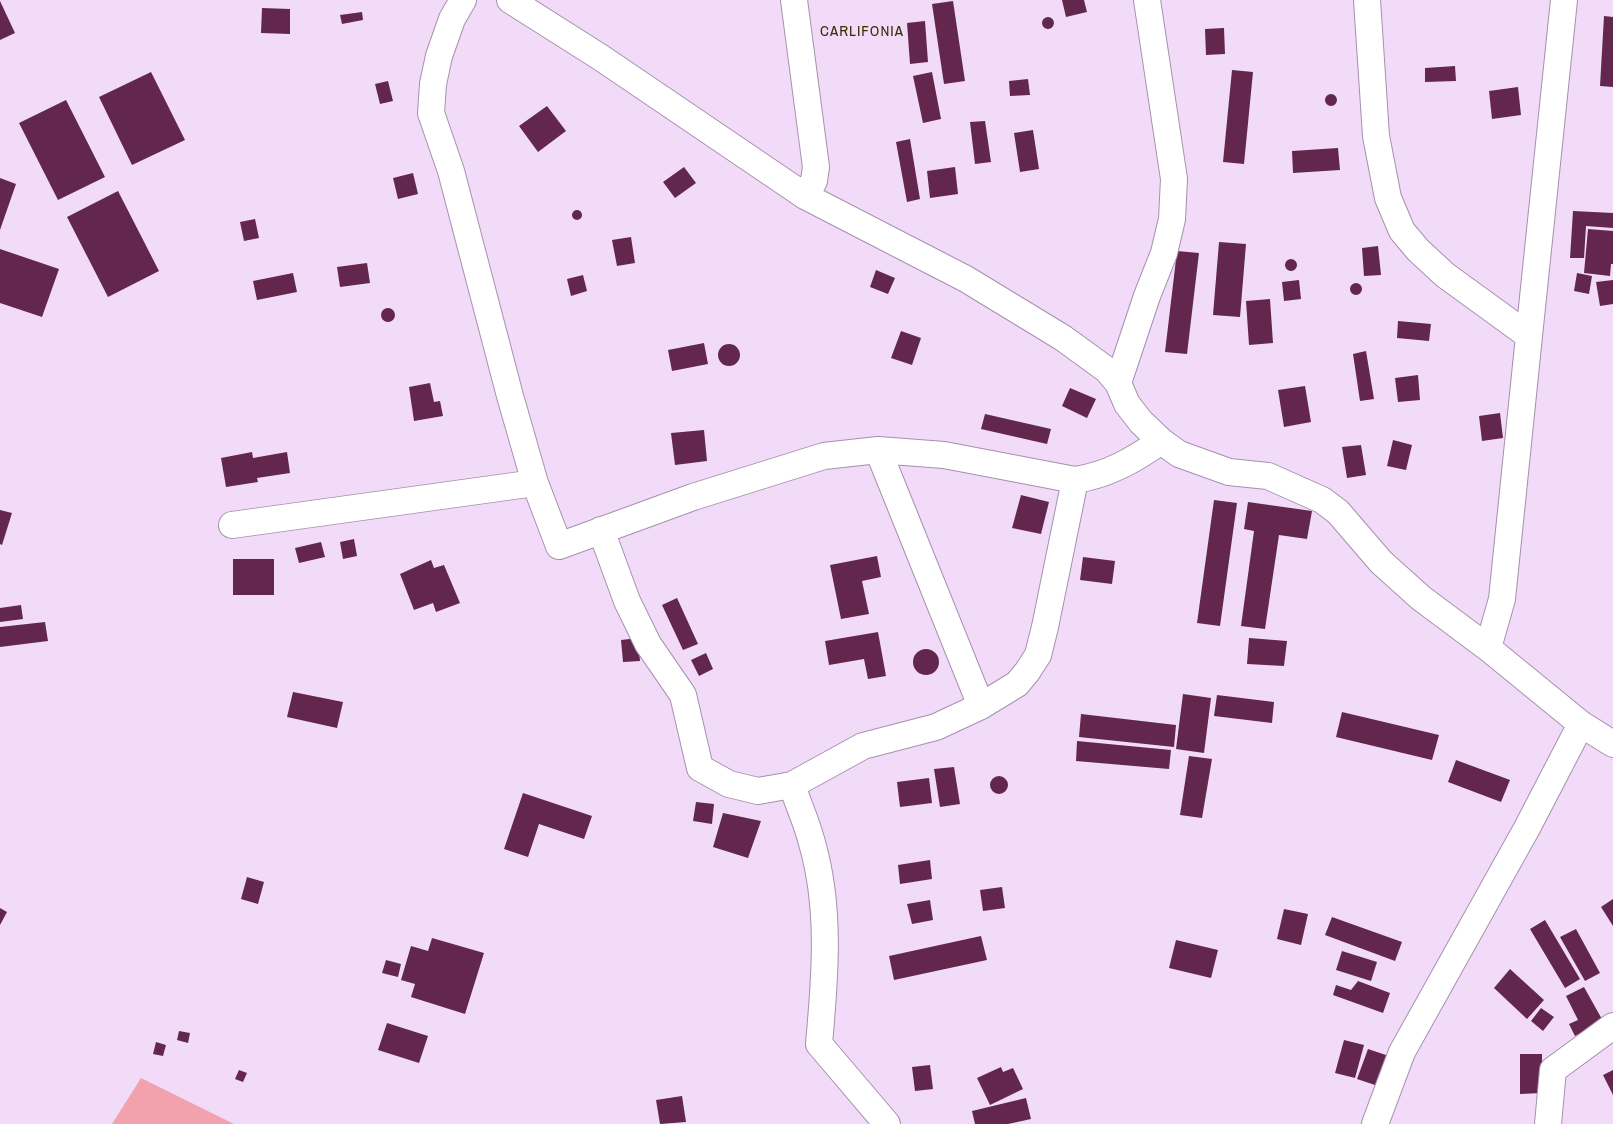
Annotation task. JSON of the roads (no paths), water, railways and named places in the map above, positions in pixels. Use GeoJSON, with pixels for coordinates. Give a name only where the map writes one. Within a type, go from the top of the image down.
{"type":"FeatureCollection","features":[{"type":"Feature","properties":{"kind":"street"},"geometry":{"type":"LineString","coordinates":[[463,0],[452,19],[439,56],[433,84],[431,113],[451,170],[510,396],[535,483],[559,546],[692,497],[824,456],[878,450],[944,455],[1075,480],[1094,477],[1133,460],[1161,441]]}},
{"type":"Feature","properties":{"kind":"street"},"geometry":{"type":"LineString","coordinates":[[510,0],[600,57],[805,196],[966,279],[1063,338],[1106,370],[1118,383],[1127,404],[1141,422],[1161,441],[1179,454],[1229,472],[1268,476],[1322,500],[1338,512],[1388,568],[1420,598],[1488,648],[1581,724],[1613,744]]}},
{"type":"Feature","properties":{"kind":"street"},"geometry":{"type":"LineString","coordinates":[[794,0],[816,167],[814,180],[805,196]]}},
{"type":"Feature","properties":{"kind":"street"},"geometry":{"type":"LineString","coordinates":[[1118,383],[1146,296],[1164,253],[1172,219],[1174,197],[1174,179],[1147,0]]}},
{"type":"Feature","properties":{"kind":"street"},"geometry":{"type":"LineString","coordinates":[[1367,0],[1376,136],[1388,198],[1402,231],[1418,250],[1445,275],[1529,336]]}},
{"type":"Feature","properties":{"kind":"street"},"geometry":{"type":"LineString","coordinates":[[1488,648],[1502,599],[1564,0]]}},
{"type":"Feature","properties":{"kind":"street"},"geometry":{"type":"LineString","coordinates":[[878,450],[981,706]]}},
{"type":"Feature","properties":{"kind":"street"},"geometry":{"type":"LineString","coordinates":[[601,530],[627,601],[644,635],[683,694],[700,768],[729,784],[758,791],[792,785],[863,746],[936,727],[981,706],[1017,684],[1038,655],[1075,480]]}},
{"type":"Feature","properties":{"kind":"street"},"geometry":{"type":"LineString","coordinates":[[232,525],[535,483]]}},
{"type":"Feature","properties":{"kind":"street"},"geometry":{"type":"LineString","coordinates":[[1376,1124],[1402,1052],[1527,828],[1581,724]]}},
{"type":"Feature","properties":{"kind":"street"},"geometry":{"type":"LineString","coordinates":[[792,785],[812,842],[824,907],[824,980],[820,1044],[887,1124]]}},
{"type":"Feature","properties":{"kind":"street"},"geometry":{"type":"LineString","coordinates":[[1548,1124],[1553,1070],[1613,1026]]}},
{"type":"Feature","properties":{"kind":"district","name":"CARLIFONIA"},"geometry":{"type":"Point","coordinates":[862,32]}}]}
